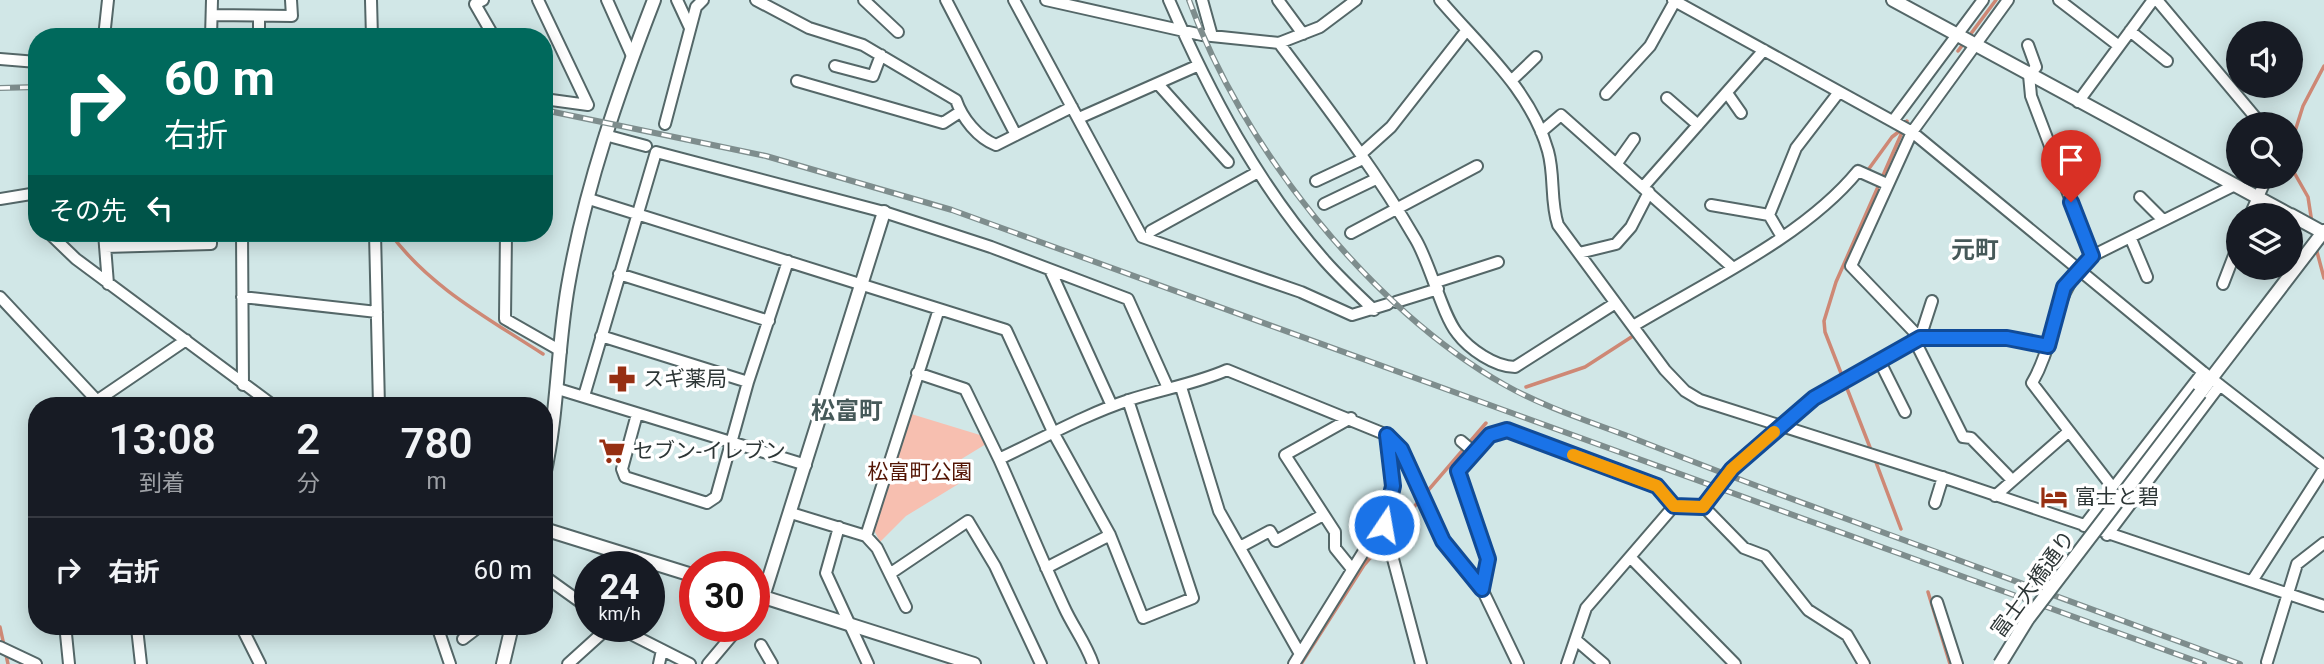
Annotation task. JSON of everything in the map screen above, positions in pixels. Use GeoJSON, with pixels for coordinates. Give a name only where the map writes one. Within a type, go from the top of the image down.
{"type":"FeatureCollection","features":[{"type":"Feature","properties":{"kind":"street"},"geometry":{"type":"LineString","coordinates":[[105,28],[108,0]]}},
{"type":"Feature","properties":{"kind":"street"},"geometry":{"type":"LineString","coordinates":[[211,28],[212,0]]}},
{"type":"Feature","properties":{"kind":"street"},"geometry":{"type":"LineString","coordinates":[[212,15],[292,16],[291,0]]}},
{"type":"Feature","properties":{"kind":"street"},"geometry":{"type":"LineString","coordinates":[[371,0],[372,28]]}},
{"type":"Feature","properties":{"kind":"street"},"geometry":{"type":"LineString","coordinates":[[483,0],[475,4],[489,28]]}},
{"type":"Feature","properties":{"kind":"street"},"geometry":{"type":"LineString","coordinates":[[538,0],[551,28]]}},
{"type":"Feature","properties":{"kind":"street"},"geometry":{"type":"LineString","coordinates":[[607,0],[632,56]]}},
{"type":"Feature","properties":{"kind":"street"},"geometry":{"type":"LineString","coordinates":[[553,437],[569,281],[605,135],[653,0]]}},
{"type":"Feature","properties":{"kind":"street"},"geometry":{"type":"LineString","coordinates":[[677,0],[690,28]]}},
{"type":"Feature","properties":{"kind":"street"},"geometry":{"type":"LineString","coordinates":[[756,0],[809,28],[863,45],[956,100],[960,112],[986,141],[996,145],[1072,107]]}},
{"type":"Feature","properties":{"kind":"street"},"geometry":{"type":"LineString","coordinates":[[864,0],[898,32]]}},
{"type":"Feature","properties":{"kind":"street"},"geometry":{"type":"LineString","coordinates":[[946,0],[1016,135]]}},
{"type":"Feature","properties":{"kind":"street"},"geometry":{"type":"LineString","coordinates":[[1014,0],[1142,237],[1301,292],[1352,315],[1374,310],[1498,262]]}},
{"type":"Feature","properties":{"kind":"street"},"geometry":{"type":"LineString","coordinates":[[1046,0],[1182,31],[1279,43],[1321,27],[1356,0]]}},
{"type":"Feature","properties":{"kind":"street"},"geometry":{"type":"LineString","coordinates":[[1169,0],[1199,65],[1258,172],[1325,261],[1374,310]]}},
{"type":"Feature","properties":{"kind":"street"},"geometry":{"type":"LineString","coordinates":[[1202,0],[1212,36]]}},
{"type":"Feature","properties":{"kind":"street"},"geometry":{"type":"LineString","coordinates":[[1278,0],[1303,34]]}},
{"type":"Feature","properties":{"kind":"street"},"geometry":{"type":"LineString","coordinates":[[1440,0],[1512,80],[1541,132],[1549,153],[1552,208],[1558,226],[1614,304],[1685,391],[1700,400],[1943,477],[2107,535],[2324,606]]}},
{"type":"Feature","properties":{"kind":"street"},"geometry":{"type":"LineString","coordinates":[[1893,0],[1917,5],[1975,46],[2226,183]]}},
{"type":"Feature","properties":{"kind":"street"},"geometry":{"type":"LineString","coordinates":[[1894,122],[1983,0]]}},
{"type":"Feature","properties":{"kind":"street"},"geometry":{"type":"LineString","coordinates":[[2008,0],[1911,131],[1852,266],[1917,340],[1963,437],[1971,438],[2011,479]]}},
{"type":"Feature","properties":{"kind":"street"},"geometry":{"type":"LineString","coordinates":[[2059,0],[2119,47]]}},
{"type":"Feature","properties":{"kind":"street"},"geometry":{"type":"LineString","coordinates":[[2078,102],[2155,0],[2252,112]]}},
{"type":"Feature","properties":{"kind":"street"},"geometry":{"type":"LineString","coordinates":[[665,124],[690,28],[700,1]]}},
{"type":"Feature","properties":{"kind":"street"},"geometry":{"type":"LineString","coordinates":[[1606,94],[1650,46],[1674,1],[1911,131],[2211,378],[2324,467],[2252,581]]}},
{"type":"Feature","properties":{"kind":"street"},"geometry":{"type":"LineString","coordinates":[[258,28],[259,16]]}},
{"type":"Feature","properties":{"kind":"street"},"geometry":{"type":"LineString","coordinates":[[1316,181],[1362,156],[1391,127],[1466,31]]}},
{"type":"Feature","properties":{"kind":"street"},"geometry":{"type":"LineString","coordinates":[[2130,31],[2167,61]]}},
{"type":"Feature","properties":{"kind":"street"},"geometry":{"type":"LineString","coordinates":[[553,32],[588,105],[553,100]]}},
{"type":"Feature","properties":{"kind":"street"},"geometry":{"type":"LineString","coordinates":[[1279,43],[1362,156],[1415,239],[1456,332],[1481,355],[1508,367],[1515,367],[1614,304]]}},
{"type":"Feature","properties":{"kind":"street"},"geometry":{"type":"LineString","coordinates":[[2028,45],[2036,67],[2029,75],[2031,96],[2092,256]]}},
{"type":"Feature","properties":{"kind":"street"},"geometry":{"type":"LineString","coordinates":[[1578,253],[1616,244],[1631,227],[1647,189],[1698,125],[1764,50]]}},
{"type":"Feature","properties":{"kind":"street"},"geometry":{"type":"LineString","coordinates":[[835,66],[873,76],[881,55]]}},
{"type":"Feature","properties":{"kind":"street"},"geometry":{"type":"LineString","coordinates":[[1512,80],[1536,57]]}},
{"type":"Feature","properties":{"kind":"street"},"geometry":{"type":"LineString","coordinates":[[0,60],[28,62]]}},
{"type":"Feature","properties":{"kind":"street"},"geometry":{"type":"LineString","coordinates":[[1079,118],[1199,65]]}},
{"type":"Feature","properties":{"kind":"street"},"geometry":{"type":"LineString","coordinates":[[797,81],[943,123],[960,112]]}},
{"type":"Feature","properties":{"kind":"street"},"geometry":{"type":"LineString","coordinates":[[1158,84],[1228,162]]}},
{"type":"Feature","properties":{"kind":"street"},"geometry":{"type":"LineString","coordinates":[[1769,215],[1796,148],[1839,92]]}},
{"type":"Feature","properties":{"kind":"street"},"geometry":{"type":"LineString","coordinates":[[1727,93],[1741,113]]}},
{"type":"Feature","properties":{"kind":"street"},"geometry":{"type":"LineString","coordinates":[[1667,98],[1698,125]]}},
{"type":"Feature","properties":{"kind":"street"},"geometry":{"type":"LineString","coordinates":[[1541,132],[1561,115],[1732,267]]}},
{"type":"Feature","properties":{"kind":"street"},"geometry":{"type":"LineString","coordinates":[[605,135],[646,146]]}},
{"type":"Feature","properties":{"kind":"street"},"geometry":{"type":"LineString","coordinates":[[1617,163],[1634,139]]}},
{"type":"Feature","properties":{"kind":"street"},"geometry":{"type":"LineString","coordinates":[[584,396],[656,152],[884,212],[991,247],[1128,299],[1168,388]]}},
{"type":"Feature","properties":{"kind":"street"},"geometry":{"type":"LineString","coordinates":[[1351,233],[1477,166]]}},
{"type":"Feature","properties":{"kind":"street"},"geometry":{"type":"LineString","coordinates":[[1636,330],[1782,237],[1842,190],[1858,171],[1887,184]]}},
{"type":"Feature","properties":{"kind":"street"},"geometry":{"type":"LineString","coordinates":[[1151,231],[1258,172]]}},
{"type":"Feature","properties":{"kind":"street"},"geometry":{"type":"LineString","coordinates":[[1324,204],[1376,179]]}},
{"type":"Feature","properties":{"kind":"street"},"geometry":{"type":"LineString","coordinates":[[2113,488],[2032,383],[2042,366],[2064,287],[2092,256],[2131,239],[2162,219],[2185,211],[2226,189]]}},
{"type":"Feature","properties":{"kind":"street"},"geometry":{"type":"LineString","coordinates":[[2238,189],[2267,203]]}},
{"type":"Feature","properties":{"kind":"street"},"geometry":{"type":"LineString","coordinates":[[2255,203],[2261,189]]}},
{"type":"Feature","properties":{"kind":"street"},"geometry":{"type":"LineString","coordinates":[[0,200],[28,195]]}},
{"type":"Feature","properties":{"kind":"street"},"geometry":{"type":"LineString","coordinates":[[2140,197],[2162,219]]}},
{"type":"Feature","properties":{"kind":"street"},"geometry":{"type":"LineString","coordinates":[[589,199],[1006,330],[1054,434],[1110,535],[1143,618],[1193,598],[1128,400]]}},
{"type":"Feature","properties":{"kind":"street"},"geometry":{"type":"LineString","coordinates":[[1711,205],[1769,215],[1782,237]]}},
{"type":"Feature","properties":{"kind":"street"},"geometry":{"type":"LineString","coordinates":[[770,567],[791,513],[884,212]]}},
{"type":"Feature","properties":{"kind":"street"},"geometry":{"type":"LineString","coordinates":[[2303,221],[2324,232]]}},
{"type":"Feature","properties":{"kind":"street","name":"富士大橋通り"},"geometry":{"type":"LineString","coordinates":[[2000,664],[2027,620],[2324,232]]}},
{"type":"Feature","properties":{"kind":"street"},"geometry":{"type":"LineString","coordinates":[[2131,239],[2147,277]]}},
{"type":"Feature","properties":{"kind":"street"},"geometry":{"type":"LineString","coordinates":[[58,242],[108,284],[261,397]]}},
{"type":"Feature","properties":{"kind":"street"},"geometry":{"type":"LineString","coordinates":[[105,242],[108,284]]}},
{"type":"Feature","properties":{"kind":"street"},"geometry":{"type":"LineString","coordinates":[[105,247],[211,242]]}},
{"type":"Feature","properties":{"kind":"street"},"geometry":{"type":"LineString","coordinates":[[242,242],[243,385]]}},
{"type":"Feature","properties":{"kind":"street"},"geometry":{"type":"LineString","coordinates":[[375,242],[379,397]]}},
{"type":"Feature","properties":{"kind":"street"},"geometry":{"type":"LineString","coordinates":[[506,242],[505,319],[561,351]]}},
{"type":"Feature","properties":{"kind":"street"},"geometry":{"type":"LineString","coordinates":[[637,414],[622,469],[625,477],[708,503],[716,497],[748,382],[788,261]]}},
{"type":"Feature","properties":{"kind":"street"},"geometry":{"type":"LineString","coordinates":[[1051,272],[1112,407]]}},
{"type":"Feature","properties":{"kind":"street"},"geometry":{"type":"LineString","coordinates":[[619,274],[769,321]]}},
{"type":"Feature","properties":{"kind":"street"},"geometry":{"type":"LineString","coordinates":[[2223,284],[2226,276]]}},
{"type":"Feature","properties":{"kind":"street"},"geometry":{"type":"LineString","coordinates":[[0,297],[94,397]]}},
{"type":"Feature","properties":{"kind":"street"},"geometry":{"type":"LineString","coordinates":[[242,297],[377,312]]}},
{"type":"Feature","properties":{"kind":"street"},"geometry":{"type":"LineString","coordinates":[[1917,340],[1932,301]]}},
{"type":"Feature","properties":{"kind":"street"},"geometry":{"type":"LineString","coordinates":[[866,536],[939,309]]}},
{"type":"Feature","properties":{"kind":"street"},"geometry":{"type":"LineString","coordinates":[[601,335],[748,382]]}},
{"type":"Feature","properties":{"kind":"street"},"geometry":{"type":"LineString","coordinates":[[1703,507],[1732,469],[1814,398],[1917,340],[2007,338],[2048,346]]}},
{"type":"Feature","properties":{"kind":"street"},"geometry":{"type":"LineString","coordinates":[[108,397],[186,340]]}},
{"type":"Feature","properties":{"kind":"street"},"geometry":{"type":"LineString","coordinates":[[1880,362],[1905,412]]}},
{"type":"Feature","properties":{"kind":"street"},"geometry":{"type":"LineString","coordinates":[[999,459],[1128,400],[1168,388],[1181,387],[1227,370],[1351,418],[1387,435],[1401,449],[1443,541],[1482,589],[1518,664]]}},
{"type":"Feature","properties":{"kind":"street"},"geometry":{"type":"LineString","coordinates":[[917,373],[965,389],[999,459],[1070,621],[1086,643],[1093,664]]}},
{"type":"Feature","properties":{"kind":"street"},"geometry":{"type":"LineString","coordinates":[[2084,526],[2113,488],[2211,378]]}},
{"type":"Feature","properties":{"kind":"street"},"geometry":{"type":"LineString","coordinates":[[2107,535],[2211,378]]}},
{"type":"Feature","properties":{"kind":"street"},"geometry":{"type":"LineString","coordinates":[[1181,387],[1219,511],[1297,659]]}},
{"type":"Feature","properties":{"kind":"street"},"geometry":{"type":"LineString","coordinates":[[558,389],[806,465]]}},
{"type":"Feature","properties":{"kind":"street"},"geometry":{"type":"LineString","coordinates":[[1351,418],[1285,455],[1335,532],[1335,548],[1352,569]]}},
{"type":"Feature","properties":{"kind":"street"},"geometry":{"type":"LineString","coordinates":[[1482,589],[1488,559],[1458,471],[1468,447],[1490,435],[1507,430],[1657,486],[1674,506],[1703,507],[1744,548],[1765,556],[1808,610],[1847,635],[1864,664]]}},
{"type":"Feature","properties":{"kind":"street"},"geometry":{"type":"LineString","coordinates":[[1995,496],[2011,479],[2068,432]]}},
{"type":"Feature","properties":{"kind":"street"},"geometry":{"type":"LineString","coordinates":[[1297,659],[1352,569],[1384,525],[1393,486],[1387,435]]}},
{"type":"Feature","properties":{"kind":"street"},"geometry":{"type":"LineString","coordinates":[[1935,503],[1943,477]]}},
{"type":"Feature","properties":{"kind":"street"},"geometry":{"type":"LineString","coordinates":[[1567,664],[1586,608],[1674,506]]}},
{"type":"Feature","properties":{"kind":"street"},"geometry":{"type":"LineString","coordinates":[[791,513],[866,536],[877,548],[906,607]]}},
{"type":"Feature","properties":{"kind":"street"},"geometry":{"type":"LineString","coordinates":[[1240,547],[1270,531],[1276,541],[1322,515]]}},
{"type":"Feature","properties":{"kind":"street"},"geometry":{"type":"LineString","coordinates":[[891,573],[968,521],[995,566],[1041,664]]}},
{"type":"Feature","properties":{"kind":"street"},"geometry":{"type":"LineString","coordinates":[[839,527],[826,573],[868,664]]}},
{"type":"Feature","properties":{"kind":"street"},"geometry":{"type":"LineString","coordinates":[[553,532],[679,571]]}},
{"type":"Feature","properties":{"kind":"street"},"geometry":{"type":"LineString","coordinates":[[1046,568],[1110,535]]}},
{"type":"Feature","properties":{"kind":"street"},"geometry":{"type":"LineString","coordinates":[[2267,662],[2297,564],[2324,543]]}},
{"type":"Feature","properties":{"kind":"street"},"geometry":{"type":"LineString","coordinates":[[1392,555],[1421,664]]}},
{"type":"Feature","properties":{"kind":"street"},"geometry":{"type":"LineString","coordinates":[[1631,558],[1735,664]]}},
{"type":"Feature","properties":{"kind":"street"},"geometry":{"type":"LineString","coordinates":[[553,582],[574,598]]}},
{"type":"Feature","properties":{"kind":"street"},"geometry":{"type":"LineString","coordinates":[[770,598],[974,664]]}},
{"type":"Feature","properties":{"kind":"street"},"geometry":{"type":"LineString","coordinates":[[1937,602],[1957,664]]}},
{"type":"Feature","properties":{"kind":"street"},"geometry":{"type":"LineString","coordinates":[[66,635],[69,664]]}},
{"type":"Feature","properties":{"kind":"street"},"geometry":{"type":"LineString","coordinates":[[138,635],[141,664]]}},
{"type":"Feature","properties":{"kind":"street"},"geometry":{"type":"LineString","coordinates":[[246,635],[260,664]]}},
{"type":"Feature","properties":{"kind":"street"},"geometry":{"type":"LineString","coordinates":[[439,635],[450,664]]}},
{"type":"Feature","properties":{"kind":"street"},"geometry":{"type":"LineString","coordinates":[[463,639],[468,635]]}},
{"type":"Feature","properties":{"kind":"street"},"geometry":{"type":"LineString","coordinates":[[503,664],[510,635]]}},
{"type":"Feature","properties":{"kind":"street"},"geometry":{"type":"LineString","coordinates":[[1576,640],[1604,664]]}},
{"type":"Feature","properties":{"kind":"street"},"geometry":{"type":"LineString","coordinates":[[568,664],[594,642]]}},
{"type":"Feature","properties":{"kind":"street"},"geometry":{"type":"LineString","coordinates":[[646,642],[690,664]]}},
{"type":"Feature","properties":{"kind":"street"},"geometry":{"type":"LineString","coordinates":[[708,664],[727,642]]}},
{"type":"Feature","properties":{"kind":"street"},"geometry":{"type":"LineString","coordinates":[[761,645],[772,664]]}},
{"type":"Feature","properties":{"kind":"street"},"geometry":{"type":"LineString","coordinates":[[0,647],[36,664]]}},
{"type":"Feature","properties":{"kind":"street"},"geometry":{"type":"LineString","coordinates":[[659,664],[662,650]]}},
{"type":"Feature","properties":{"kind":"green space","name":"松富町公園"},"geometry":{"type":"Polygon","coordinates":[[[908,413],[980,435],[986,444],[950,466],[960,483],[906,516],[880,542],[873,528],[908,413]]]}},
{"type":"Feature","properties":{"kind":"waterway"},"geometry":{"type":"LineString","coordinates":[[1958,51],[1996,0]]}},
{"type":"Feature","properties":{"kind":"waterway"},"geometry":{"type":"LineString","coordinates":[[2301,112],[2324,66]]}},
{"type":"Feature","properties":{"kind":"waterway"},"geometry":{"type":"LineString","coordinates":[[1871,450],[1825,332],[1824,321],[1836,282],[1907,121]]}},
{"type":"Feature","properties":{"kind":"waterway"},"geometry":{"type":"LineString","coordinates":[[1868,170],[1892,137],[1901,130]]}},
{"type":"Feature","properties":{"kind":"waterway"},"geometry":{"type":"LineString","coordinates":[[2303,188],[2308,197],[2312,223]]}},
{"type":"Feature","properties":{"kind":"waterway"},"geometry":{"type":"LineString","coordinates":[[397,242],[441,285],[543,354]]}},
{"type":"Feature","properties":{"kind":"waterway"},"geometry":{"type":"LineString","coordinates":[[2316,248],[2324,278]]}},
{"type":"Feature","properties":{"kind":"waterway"},"geometry":{"type":"LineString","coordinates":[[1526,387],[1585,367],[1633,336]]}},
{"type":"Feature","properties":{"kind":"waterway"},"geometry":{"type":"LineString","coordinates":[[1301,664],[1364,565],[1486,423]]}},
{"type":"Feature","properties":{"kind":"waterway"},"geometry":{"type":"LineString","coordinates":[[1874,457],[1901,529]]}},
{"type":"Feature","properties":{"kind":"waterway"},"geometry":{"type":"LineString","coordinates":[[1928,592],[1950,664]]}},
{"type":"Feature","properties":{"kind":"waterway"},"geometry":{"type":"LineString","coordinates":[[0,627],[8,664]]}},
{"type":"Feature","properties":{"kind":"railway"},"geometry":{"type":"LineString","coordinates":[[1189,0],[1212,55],[1241,111],[1276,165],[1316,218],[1359,268],[1406,313],[1455,353],[1505,385],[1534,400],[1750,483],[2240,664]]}},
{"type":"Feature","properties":{"kind":"railway"},"geometry":{"type":"LineString","coordinates":[[0,88],[28,87]]}},
{"type":"Feature","properties":{"kind":"railway"},"geometry":{"type":"LineString","coordinates":[[553,112],[766,156],[952,210],[2204,664]]}},
{"type":"Feature","properties":{"kind":"slow traffic"},"geometry":{"type":"LineString","coordinates":[[1573,455],[1657,486],[1674,506],[1703,507],[1732,469],[1774,432]]}},
{"type":"Feature","properties":{"kind":"place","name":"スギ薬局"},"geometry":{"type":"Point","coordinates":[622,379]}},
{"type":"Feature","properties":{"kind":"place","name":"セブン-イレブン"},"geometry":{"type":"Point","coordinates":[612,451]}},
{"type":"Feature","properties":{"kind":"place","name":"富士と碧"},"geometry":{"type":"Point","coordinates":[2054,497]}},
{"type":"Feature","properties":{"kind":"district","name":"元町"},"geometry":{"type":"Point","coordinates":[1975,250]}},
{"type":"Feature","properties":{"kind":"district","name":"松富町"},"geometry":{"type":"Point","coordinates":[847,411]}},
{"type":"Feature","properties":{"kind":"route"},"geometry":{"type":"LineString","coordinates":[[1384,525],[1393,486],[1387,435],[1401,449],[1443,541],[1482,589],[1488,559],[1458,471],[1490,435],[1507,430],[1657,486],[1674,506],[1703,507],[1732,469],[1814,398],[1920,338],[1975,336],[2007,338],[2048,346],[2064,287],[2092,256],[2071,202]]}}]}
